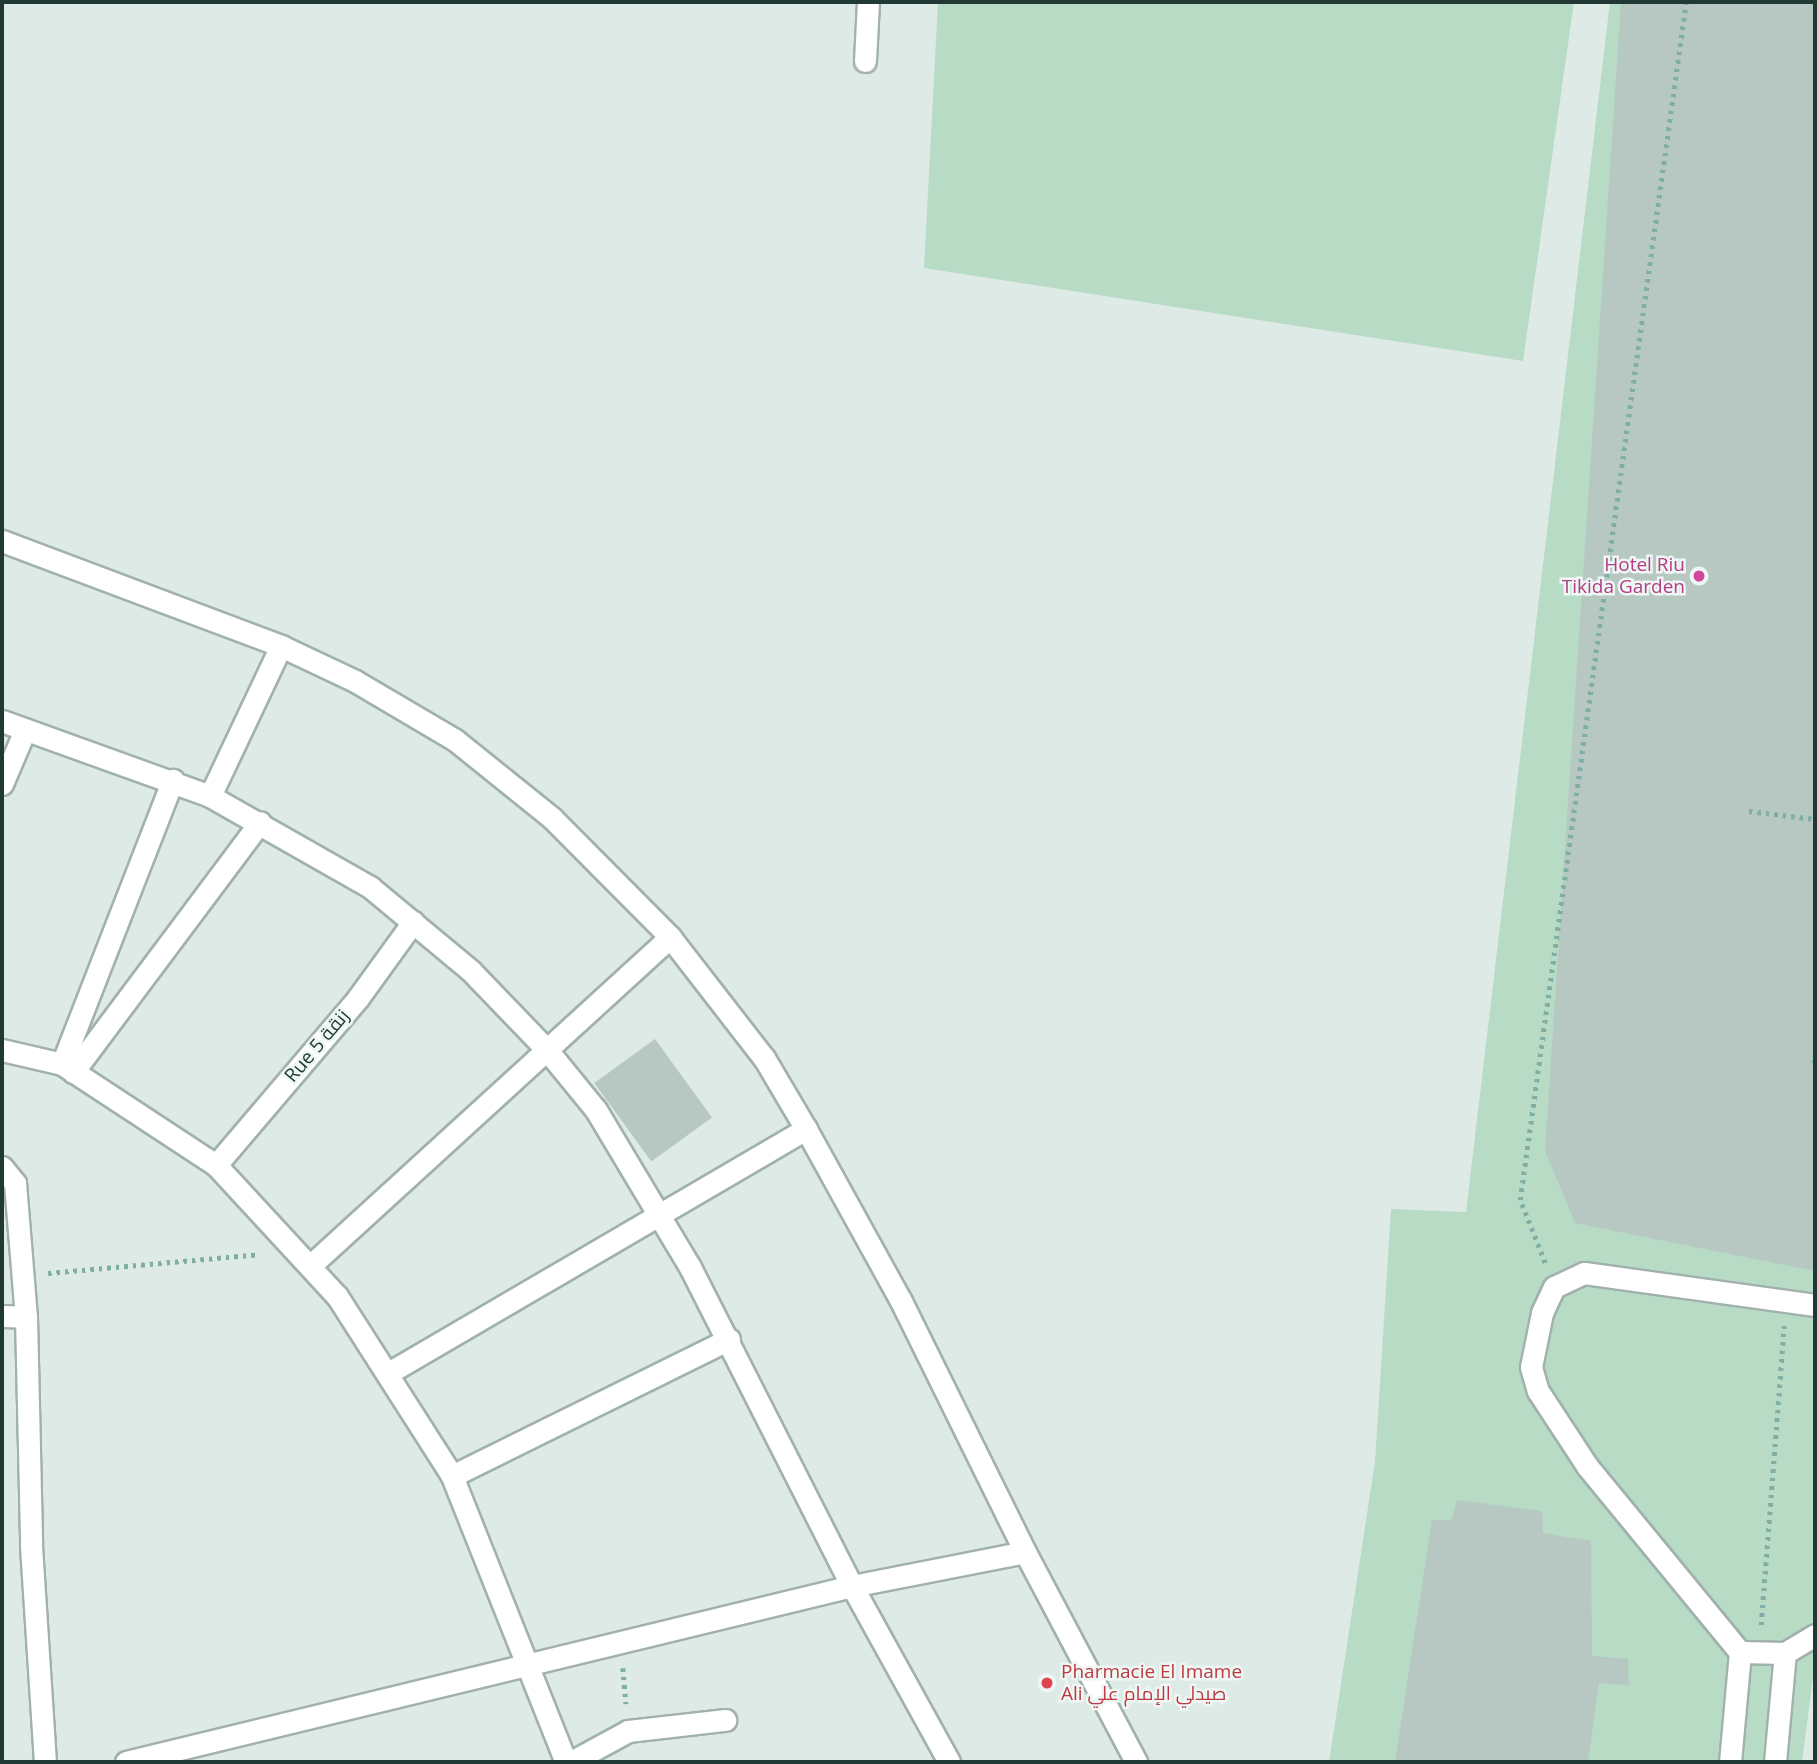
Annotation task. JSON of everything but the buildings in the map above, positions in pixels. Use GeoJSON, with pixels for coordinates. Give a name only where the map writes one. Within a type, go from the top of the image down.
{"type":"FeatureCollection","features":[{"type":"Feature","properties":{"kind":"street"},"geometry":{"type":"LineString","coordinates":[[865,61],[868,2]]}},
{"type":"Feature","properties":{"kind":"street"},"geometry":{"type":"LineString","coordinates":[[2,541],[281,646],[355,681],[455,740],[552,818],[670,937],[764,1058],[806,1129],[901,1301],[1024,1552],[1136,1762]]}},
{"type":"Feature","properties":{"kind":"street"},"geometry":{"type":"LineString","coordinates":[[210,796],[281,646]]}},
{"type":"Feature","properties":{"kind":"street"},"geometry":{"type":"LineString","coordinates":[[2,721],[173,780],[210,796],[260,822],[370,887],[471,971],[547,1050],[596,1110],[660,1215],[729,1339],[852,1586],[949,1762]]}},
{"type":"Feature","properties":{"kind":"street"},"geometry":{"type":"LineString","coordinates":[[2,785],[25,730]]}},
{"type":"Feature","properties":{"kind":"street"},"geometry":{"type":"LineString","coordinates":[[68,1068],[173,780]]}},
{"type":"Feature","properties":{"kind":"street"},"geometry":{"type":"LineString","coordinates":[[68,1068],[260,822]]}},
{"type":"Feature","properties":{"kind":"street","name":"Rue 5 زنقة"},"geometry":{"type":"LineString","coordinates":[[216,1165],[358,999],[413,922]]}},
{"type":"Feature","properties":{"kind":"street"},"geometry":{"type":"LineString","coordinates":[[304,1258],[547,1050],[670,937]]}},
{"type":"Feature","properties":{"kind":"street"},"geometry":{"type":"LineString","coordinates":[[2,1050],[68,1068],[216,1165],[304,1258],[390,1372],[452,1476],[569,1762],[628,1731],[725,1720]]}},
{"type":"Feature","properties":{"kind":"street"},"geometry":{"type":"LineString","coordinates":[[390,1372],[806,1129]]}},
{"type":"Feature","properties":{"kind":"street"},"geometry":{"type":"LineString","coordinates":[[2,1167],[15,1183],[26,1317],[31,1546],[45,1762]]}},
{"type":"Feature","properties":{"kind":"street"},"geometry":{"type":"LineString","coordinates":[[1815,1305],[1584,1273],[1554,1287],[1542,1313],[1531,1367],[1538,1391],[1587,1466],[1749,1653],[1784,1653],[1815,1634]]}},
{"type":"Feature","properties":{"kind":"street"},"geometry":{"type":"LineString","coordinates":[[2,1316],[26,1317]]}},
{"type":"Feature","properties":{"kind":"street"},"geometry":{"type":"LineString","coordinates":[[452,1476],[729,1339]]}},
{"type":"Feature","properties":{"kind":"street"},"geometry":{"type":"LineString","coordinates":[[126,1762],[852,1586],[1024,1552]]}},
{"type":"Feature","properties":{"kind":"street"},"geometry":{"type":"LineString","coordinates":[[1730,1762],[1749,1653]]}},
{"type":"Feature","properties":{"kind":"street"},"geometry":{"type":"LineString","coordinates":[[1775,1762],[1784,1653]]}},
{"type":"Feature","properties":{"kind":"path"},"geometry":{"type":"LineString","coordinates":[[1554,1287],[1520,1200],[1686,2]]}},
{"type":"Feature","properties":{"kind":"path"},"geometry":{"type":"LineString","coordinates":[[1749,811],[1815,819]]}},
{"type":"Feature","properties":{"kind":"path"},"geometry":{"type":"LineString","coordinates":[[1814,1063],[1815,1055]]}},
{"type":"Feature","properties":{"kind":"path"},"geometry":{"type":"LineString","coordinates":[[23,1276],[304,1258]]}},
{"type":"Feature","properties":{"kind":"path"},"geometry":{"type":"LineString","coordinates":[[1749,1653],[1786,1301]]}},
{"type":"Feature","properties":{"kind":"path"},"geometry":{"type":"LineString","coordinates":[[621,1642],[628,1731]]}},
{"type":"Feature","properties":{"kind":"green space"},"geometry":{"type":"Polygon","coordinates":[[[938,2],[1574,2],[1523,361],[924,268],[938,2]]]}},
{"type":"Feature","properties":{"kind":"green space"},"geometry":{"type":"Polygon","coordinates":[[[1610,2],[1815,2],[1815,1662],[1802,1762],[1329,1762],[1375,1462],[1391,1209],[1466,1212],[1610,2]]]}},
{"type":"Feature","properties":{"kind":"place","name":"Hotel Riu Tikida Garden"},"geometry":{"type":"Point","coordinates":[1699,576]}},
{"type":"Feature","properties":{"kind":"place","name":"Pharmacie El Imame Ali صيدلي الإمام علي"},"geometry":{"type":"Point","coordinates":[1047,1683]}}]}
